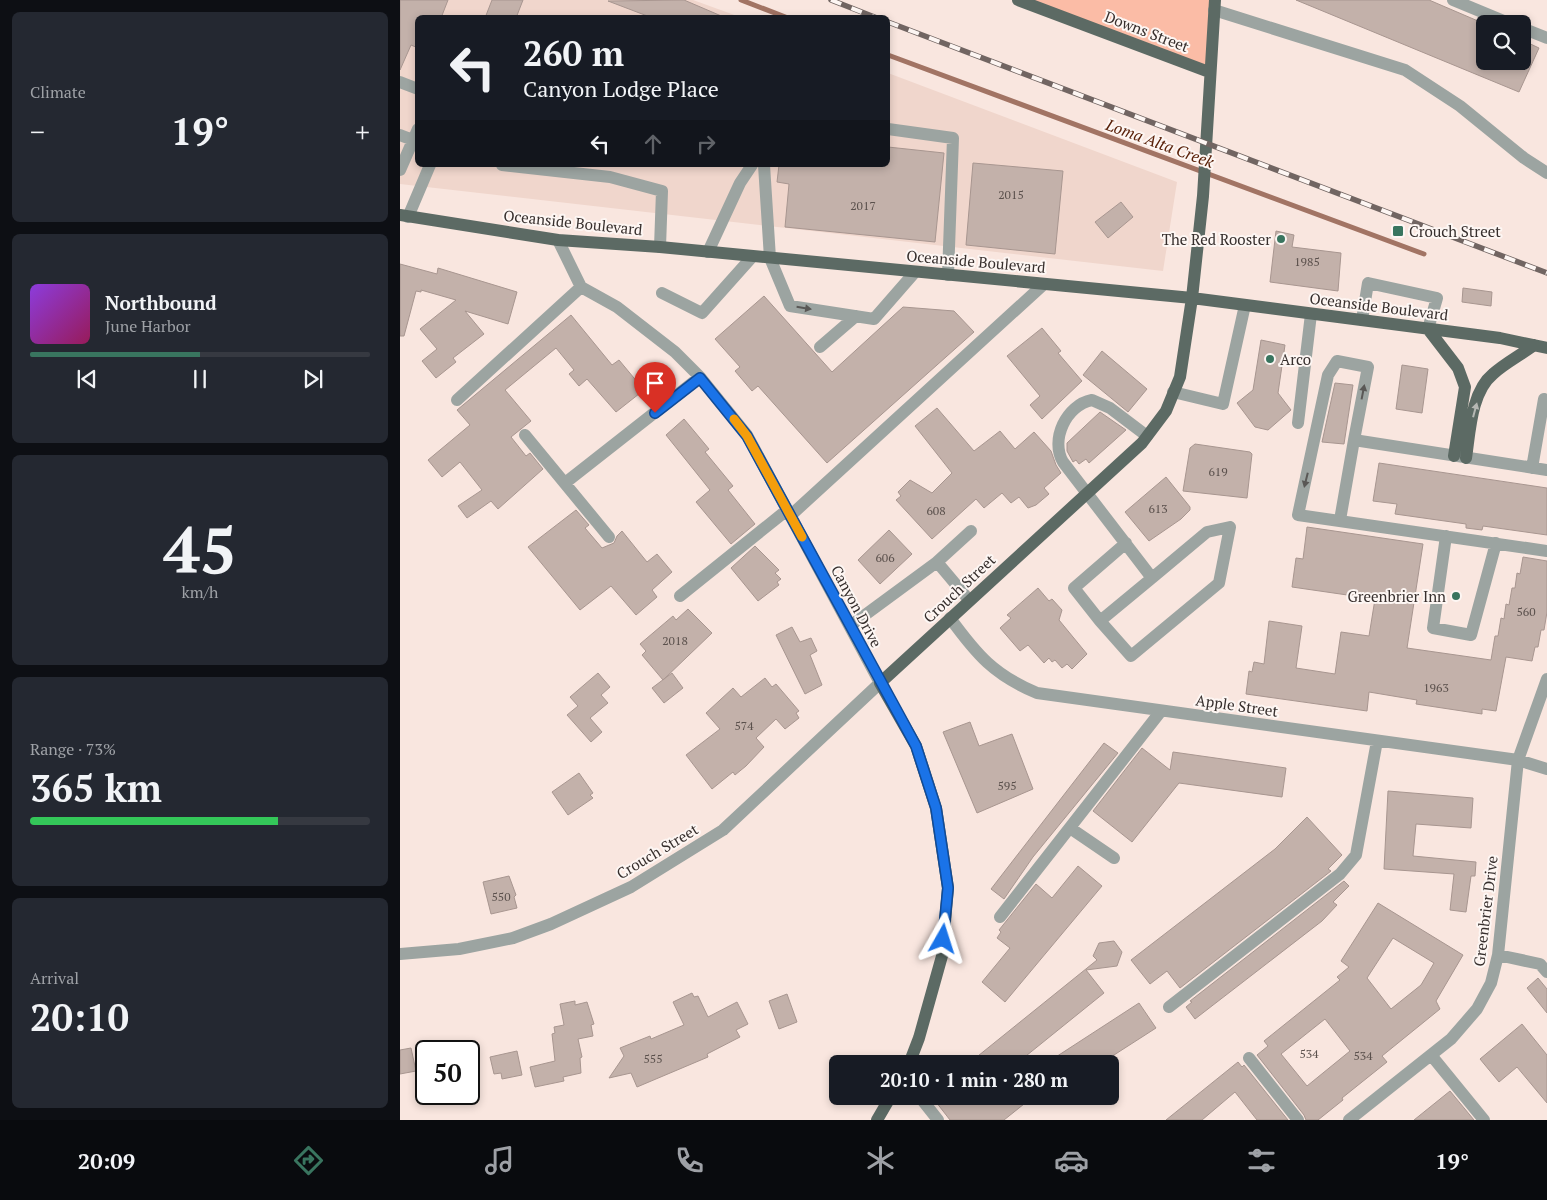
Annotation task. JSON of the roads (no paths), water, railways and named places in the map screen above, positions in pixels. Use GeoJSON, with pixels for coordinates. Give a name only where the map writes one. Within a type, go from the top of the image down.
{"type":"FeatureCollection","features":[{"type":"Feature","properties":{"kind":"main road","name":"Downs Street"},"geometry":{"type":"LineString","coordinates":[[1018,0],[1209,72]]}},
{"type":"Feature","properties":{"kind":"main road","name":"Crouch Street"},"geometry":{"type":"LineString","coordinates":[[880,683],[1147,436],[1166,411],[1180,377],[1192,298],[1206,161],[1209,72],[1214,5]]}},
{"type":"Feature","properties":{"kind":"main road","name":"Oceanside Boulevard"},"geometry":{"type":"LineString","coordinates":[[404,216],[558,240],[708,252],[1192,298],[1428,329],[1541,347]]}},
{"type":"Feature","properties":{"kind":"main road"},"geometry":{"type":"LineString","coordinates":[[1428,329],[1458,368],[1464,388],[1460,457]]}},
{"type":"Feature","properties":{"kind":"main road"},"geometry":{"type":"LineString","coordinates":[[1460,457],[1481,387],[1492,375],[1541,347]]}},
{"type":"Feature","properties":{"kind":"main road","name":"Canyon Drive"},"geometry":{"type":"LineString","coordinates":[[880,683],[916,746],[936,808],[948,888],[942,956],[920,1038],[912,1055]]}},
{"type":"Feature","properties":{"kind":"main road"},"geometry":{"type":"LineString","coordinates":[[877,1120],[886,1105]]}},
{"type":"Feature","properties":{"kind":"street"},"geometry":{"type":"LineString","coordinates":[[1453,0],[1489,15]]}},
{"type":"Feature","properties":{"kind":"street"},"geometry":{"type":"LineString","coordinates":[[1214,5],[1405,70],[1460,106],[1546,169]]}},
{"type":"Feature","properties":{"kind":"street"},"geometry":{"type":"LineString","coordinates":[[1531,32],[1547,38]]}},
{"type":"Feature","properties":{"kind":"street"},"geometry":{"type":"LineString","coordinates":[[400,82],[415,88]]}},
{"type":"Feature","properties":{"kind":"street"},"geometry":{"type":"LineString","coordinates":[[890,129],[953,138],[948,275]]}},
{"type":"Feature","properties":{"kind":"street"},"geometry":{"type":"LineString","coordinates":[[400,135],[415,135],[400,170]]}},
{"type":"Feature","properties":{"kind":"street"},"geometry":{"type":"LineString","coordinates":[[404,216],[429,167]]}},
{"type":"Feature","properties":{"kind":"street"},"geometry":{"type":"LineString","coordinates":[[520,167],[610,177],[662,190],[660,248]]}},
{"type":"Feature","properties":{"kind":"street"},"geometry":{"type":"LineString","coordinates":[[708,252],[740,183],[751,167]]}},
{"type":"Feature","properties":{"kind":"street"},"geometry":{"type":"LineString","coordinates":[[764,167],[770,258],[790,306],[874,319],[915,272]]}},
{"type":"Feature","properties":{"kind":"street"},"geometry":{"type":"LineString","coordinates":[[456,400],[581,287],[558,240]]}},
{"type":"Feature","properties":{"kind":"street"},"geometry":{"type":"LineString","coordinates":[[662,293],[702,313],[752,257]]}},
{"type":"Feature","properties":{"kind":"street"},"geometry":{"type":"LineString","coordinates":[[1362,320],[1368,283],[1436,298],[1428,329]]}},
{"type":"Feature","properties":{"kind":"street"},"geometry":{"type":"LineString","coordinates":[[680,596],[789,513],[1044,284]]}},
{"type":"Feature","properties":{"kind":"street","name":"Canyon Drive"},"geometry":{"type":"LineString","coordinates":[[581,287],[617,307],[675,352],[700,378],[747,436],[880,683]]}},
{"type":"Feature","properties":{"kind":"street"},"geometry":{"type":"LineString","coordinates":[[1174,392],[1223,404],[1245,305]]}},
{"type":"Feature","properties":{"kind":"street"},"geometry":{"type":"LineString","coordinates":[[1298,423],[1311,314]]}},
{"type":"Feature","properties":{"kind":"street"},"geometry":{"type":"LineString","coordinates":[[820,347],[856,316]]}},
{"type":"Feature","properties":{"kind":"street"},"geometry":{"type":"LineString","coordinates":[[1340,520],[1368,367],[1338,361],[1328,375],[1298,514],[1547,551]]}},
{"type":"Feature","properties":{"kind":"street"},"geometry":{"type":"LineString","coordinates":[[565,483],[700,378]]}},
{"type":"Feature","properties":{"kind":"street"},"geometry":{"type":"LineString","coordinates":[[1532,468],[1544,399],[1547,400]]}},
{"type":"Feature","properties":{"kind":"street"},"geometry":{"type":"LineString","coordinates":[[1147,436],[1096,400],[1086,401],[1075,408],[1064,423],[1058,450],[1063,462],[1152,578]]}},
{"type":"Feature","properties":{"kind":"street"},"geometry":{"type":"LineString","coordinates":[[525,435],[609,536]]}},
{"type":"Feature","properties":{"kind":"street"},"geometry":{"type":"LineString","coordinates":[[1354,440],[1547,470]]}},
{"type":"Feature","properties":{"kind":"street"},"geometry":{"type":"LineString","coordinates":[[1100,621],[1207,532],[1230,527],[1219,583],[1131,656],[1100,621],[1074,588],[1126,543]]}},
{"type":"Feature","properties":{"kind":"street"},"geometry":{"type":"LineString","coordinates":[[850,626],[937,562],[971,531]]}},
{"type":"Feature","properties":{"kind":"street"},"geometry":{"type":"LineString","coordinates":[[1446,536],[1433,628],[1471,635],[1496,543]]}},
{"type":"Feature","properties":{"kind":"street"},"geometry":{"type":"LineString","coordinates":[[937,562],[969,600]]}},
{"type":"Feature","properties":{"kind":"street","name":"Apple Street"},"geometry":{"type":"LineString","coordinates":[[950,618],[975,652],[1011,682],[1038,693],[1518,760],[1547,769]]}},
{"type":"Feature","properties":{"kind":"street","name":"Greenbrier Drive"},"geometry":{"type":"LineString","coordinates":[[1349,1120],[1451,1039],[1477,1009],[1491,983],[1498,955],[1518,760],[1547,679]]}},
{"type":"Feature","properties":{"kind":"street","name":"Crouch Street"},"geometry":{"type":"LineString","coordinates":[[400,954],[459,950],[513,938],[551,924],[631,888],[723,830],[880,683]]}},
{"type":"Feature","properties":{"kind":"street"},"geometry":{"type":"LineString","coordinates":[[1000,916],[1161,711]]}},
{"type":"Feature","properties":{"kind":"street"},"geometry":{"type":"LineString","coordinates":[[1169,1007],[1340,874],[1356,855],[1377,741]]}},
{"type":"Feature","properties":{"kind":"street"},"geometry":{"type":"LineString","coordinates":[[1070,828],[1114,858]]}},
{"type":"Feature","properties":{"kind":"street"},"geometry":{"type":"LineString","coordinates":[[1498,955],[1540,964],[1547,972]]}},
{"type":"Feature","properties":{"kind":"street"},"geometry":{"type":"LineString","coordinates":[[1431,1055],[1484,1120]]}},
{"type":"Feature","properties":{"kind":"street"},"geometry":{"type":"LineString","coordinates":[[1248,1058],[1298,1120]]}},
{"type":"Feature","properties":{"kind":"street"},"geometry":{"type":"LineString","coordinates":[[926,1105],[938,1120]]}},
{"type":"Feature","properties":{"kind":"waterway","name":"Loma Alta Creek"},"geometry":{"type":"LineString","coordinates":[[741,0],[780,15]]}},
{"type":"Feature","properties":{"kind":"waterway","name":"Loma Alta Creek"},"geometry":{"type":"LineString","coordinates":[[890,56],[1424,254]]}},
{"type":"Feature","properties":{"kind":"railway"},"geometry":{"type":"LineString","coordinates":[[831,0],[869,15]]}},
{"type":"Feature","properties":{"kind":"railway"},"geometry":{"type":"LineString","coordinates":[[890,23],[1547,273]]}},
{"type":"Feature","properties":{"kind":"place","name":"Crouch Street"},"geometry":{"type":"Point","coordinates":[1398,231]}},
{"type":"Feature","properties":{"kind":"place","name":"The Red Rooster"},"geometry":{"type":"Point","coordinates":[1281,239]}},
{"type":"Feature","properties":{"kind":"place","name":"Arco"},"geometry":{"type":"Point","coordinates":[1270,359]}},
{"type":"Feature","properties":{"kind":"place","name":"Greenbrier Inn"},"geometry":{"type":"Point","coordinates":[1456,596]}}]}
